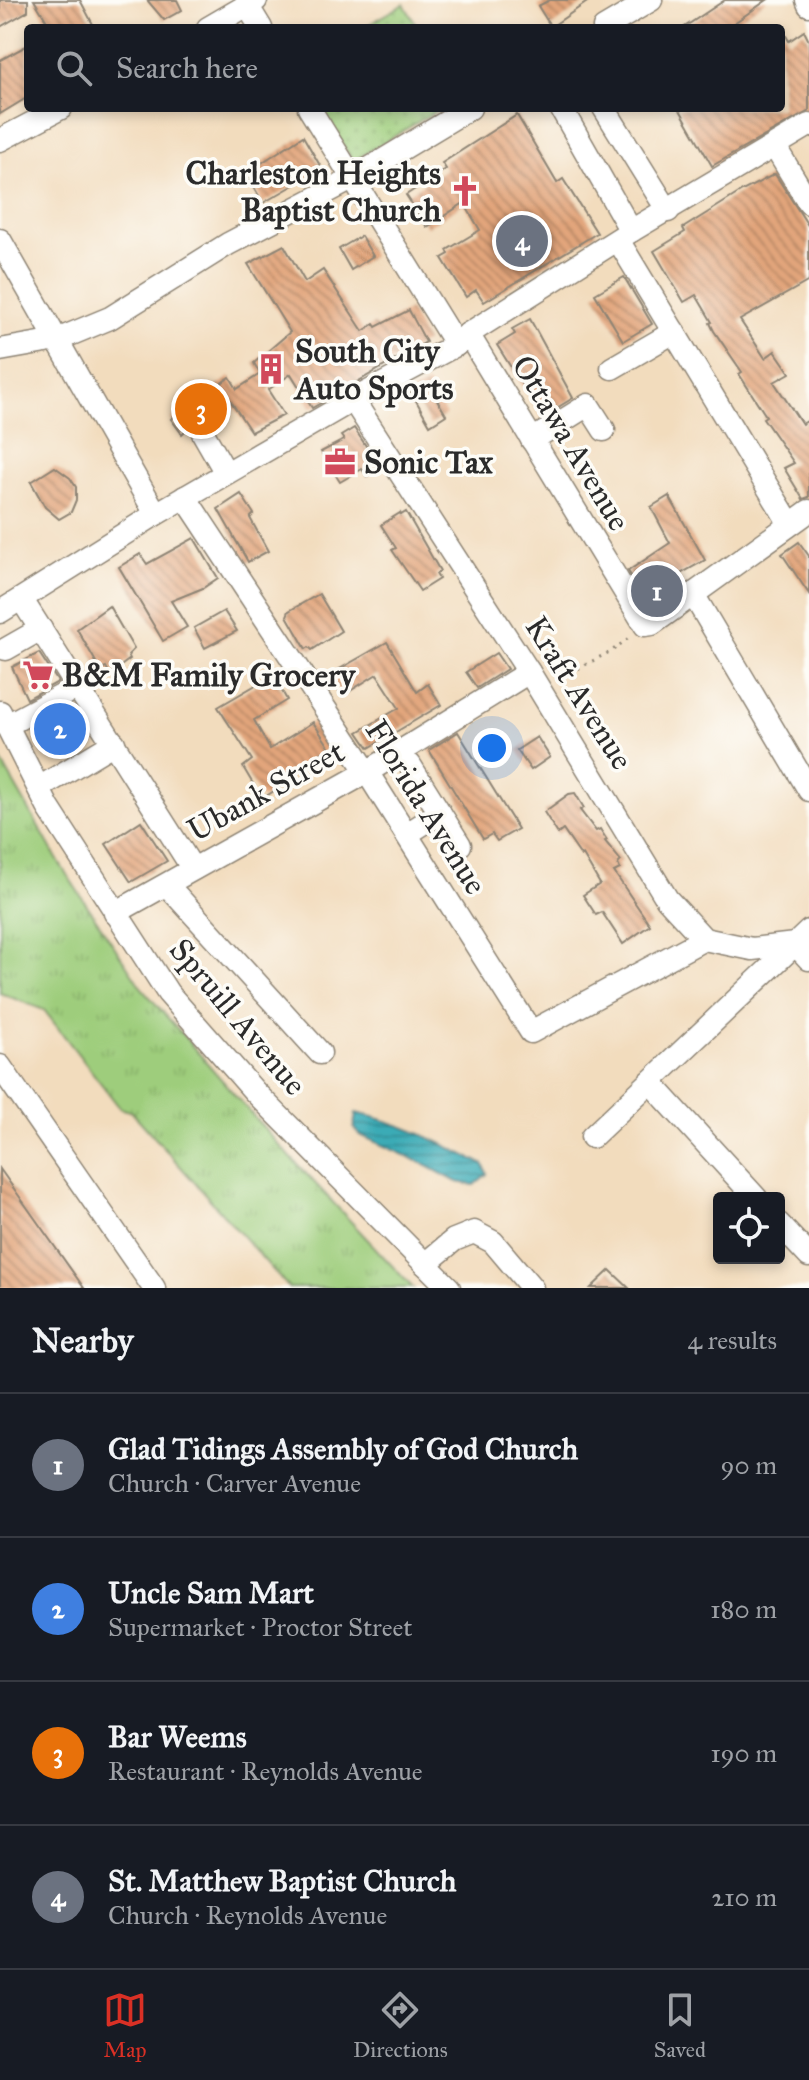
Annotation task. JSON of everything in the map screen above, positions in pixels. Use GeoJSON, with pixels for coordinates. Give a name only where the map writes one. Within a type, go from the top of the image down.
{"type":"FeatureCollection","features":[{"type":"Feature","properties":{"kind":"street"},"geometry":{"type":"LineString","coordinates":[[611,24],[651,0]]}},
{"type":"Feature","properties":{"kind":"street"},"geometry":{"type":"LineString","coordinates":[[215,24],[252,2],[260,24]]}},
{"type":"Feature","properties":{"kind":"street"},"geometry":{"type":"LineString","coordinates":[[0,140],[53,112]]}},
{"type":"Feature","properties":{"kind":"street","name":"Ottawa Avenue"},"geometry":{"type":"LineString","coordinates":[[311,112],[352,179],[532,440],[645,625]]}},
{"type":"Feature","properties":{"kind":"street"},"geometry":{"type":"LineString","coordinates":[[0,350],[57,340],[110,318],[228,244],[352,179],[463,112]]}},
{"type":"Feature","properties":{"kind":"street"},"geometry":{"type":"LineString","coordinates":[[563,112],[674,332],[800,517],[652,624],[645,625]]}},
{"type":"Feature","properties":{"kind":"street"},"geometry":{"type":"LineString","coordinates":[[606,112],[668,211]]}},
{"type":"Feature","properties":{"kind":"street"},"geometry":{"type":"LineString","coordinates":[[0,612],[156,514],[462,339],[624,236],[809,125]]}},
{"type":"Feature","properties":{"kind":"street"},"geometry":{"type":"LineString","coordinates":[[775,147],[809,203]]}},
{"type":"Feature","properties":{"kind":"street"},"geometry":{"type":"LineString","coordinates":[[0,240],[156,514]]}},
{"type":"Feature","properties":{"kind":"street"},"geometry":{"type":"LineString","coordinates":[[612,368],[674,332]]}},
{"type":"Feature","properties":{"kind":"street","name":"Kraft Avenue"},"geometry":{"type":"LineString","coordinates":[[353,400],[534,680],[667,899],[704,939]]}},
{"type":"Feature","properties":{"kind":"street"},"geometry":{"type":"LineString","coordinates":[[532,440],[588,405],[604,430]]}},
{"type":"Feature","properties":{"kind":"street"},"geometry":{"type":"LineString","coordinates":[[203,433],[226,473]]}},
{"type":"Feature","properties":{"kind":"street","name":"Florida Avenue"},"geometry":{"type":"LineString","coordinates":[[185,497],[367,772],[531,1032],[704,939]]}},
{"type":"Feature","properties":{"kind":"street"},"geometry":{"type":"LineString","coordinates":[[693,594],[809,790]]}},
{"type":"Feature","properties":{"kind":"street"},"geometry":{"type":"LineString","coordinates":[[22,600],[193,869]]}},
{"type":"Feature","properties":{"kind":"street"},"geometry":{"type":"LineString","coordinates":[[6,649],[41,629]]}},
{"type":"Feature","properties":{"kind":"street","name":"Ubank Street"},"geometry":{"type":"LineString","coordinates":[[115,913],[534,680]]}},
{"type":"Feature","properties":{"kind":"street"},"geometry":{"type":"LineString","coordinates":[[3,718],[78,687]]}},
{"type":"Feature","properties":{"kind":"street","name":"Spruill Avenue"},"geometry":{"type":"LineString","coordinates":[[3,718],[39,788],[168,993],[255,1092],[449,1288]]}},
{"type":"Feature","properties":{"kind":"street"},"geometry":{"type":"LineString","coordinates":[[39,788],[114,743]]}},
{"type":"Feature","properties":{"kind":"street"},"geometry":{"type":"LineString","coordinates":[[410,765],[460,845]]}},
{"type":"Feature","properties":{"kind":"street"},"geometry":{"type":"LineString","coordinates":[[407,834],[440,813]]}},
{"type":"Feature","properties":{"kind":"street"},"geometry":{"type":"LineString","coordinates":[[167,885],[320,1053]]}},
{"type":"Feature","properties":{"kind":"street"},"geometry":{"type":"LineString","coordinates":[[704,939],[752,949],[804,944]]}},
{"type":"Feature","properties":{"kind":"street"},"geometry":{"type":"LineString","coordinates":[[592,1137],[804,944]]}},
{"type":"Feature","properties":{"kind":"street"},"geometry":{"type":"LineString","coordinates":[[0,1066],[154,1288]]}},
{"type":"Feature","properties":{"kind":"street"},"geometry":{"type":"LineString","coordinates":[[650,1082],[751,1192]]}},
{"type":"Feature","properties":{"kind":"street"},"geometry":{"type":"LineString","coordinates":[[785,1230],[809,1256]]}},
{"type":"Feature","properties":{"kind":"street"},"geometry":{"type":"LineString","coordinates":[[425,1264],[454,1240],[474,1232],[493,1242],[532,1288]]}},
{"type":"Feature","properties":{"kind":"path"},"geometry":{"type":"LineString","coordinates":[[534,680],[613,650],[645,625]]}},
{"type":"Feature","properties":{"kind":"green space"},"geometry":{"type":"Polygon","coordinates":[[[404,4],[416,24],[370,24],[404,4]]]}},
{"type":"Feature","properties":{"kind":"green space"},"geometry":{"type":"Polygon","coordinates":[[[322,112],[434,112],[353,161],[322,112]]]}},
{"type":"Feature","properties":{"kind":"green space"},"geometry":{"type":"Polygon","coordinates":[[[0,759],[60,864],[141,987],[268,1133],[413,1288],[289,1288],[132,1112],[120,1108],[44,1010],[0,993],[0,759]]]}},
{"type":"Feature","properties":{"kind":"water"},"geometry":{"type":"Polygon","coordinates":[[[356,1113],[406,1128],[438,1142],[484,1165],[487,1174],[474,1185],[457,1182],[360,1135],[354,1127],[356,1113]]]}},
{"type":"Feature","properties":{"kind":"building"},"geometry":{"type":"Polygon","coordinates":[[[0,0],[28,0],[28,11],[0,27],[0,0]]]}},
{"type":"Feature","properties":{"kind":"building"},"geometry":{"type":"Polygon","coordinates":[[[34,0],[80,0],[93,24],[49,24],[34,0]]]}},
{"type":"Feature","properties":{"kind":"building"},"geometry":{"type":"Polygon","coordinates":[[[147,0],[177,0],[182,10],[164,20],[147,0]]]}},
{"type":"Feature","properties":{"kind":"building"},"geometry":{"type":"Polygon","coordinates":[[[550,0],[590,0],[555,24],[549,24],[538,6],[550,0]]]}},
{"type":"Feature","properties":{"kind":"building"},"geometry":{"type":"Polygon","coordinates":[[[725,0],[767,0],[733,24],[689,24],[725,0]]]}},
{"type":"Feature","properties":{"kind":"building"},"geometry":{"type":"Polygon","coordinates":[[[804,31],[809,41],[809,111],[712,166],[681,112],[785,112],[785,34],[789,41],[804,31]]]}},
{"type":"Feature","properties":{"kind":"building"},"geometry":{"type":"Polygon","coordinates":[[[24,47],[24,99],[0,114],[0,60],[24,47]]]}},
{"type":"Feature","properties":{"kind":"building"},"geometry":{"type":"Polygon","coordinates":[[[517,115],[557,183],[563,179],[597,233],[484,302],[476,290],[466,297],[442,258],[449,254],[447,250],[480,230],[464,203],[427,227],[406,195],[446,169],[442,163],[517,115]]]}},
{"type":"Feature","properties":{"kind":"building"},"geometry":{"type":"Polygon","coordinates":[[[303,136],[322,169],[263,203],[246,173],[303,136]]]}},
{"type":"Feature","properties":{"kind":"building"},"geometry":{"type":"Polygon","coordinates":[[[775,174],[809,227],[809,281],[740,320],[765,358],[775,351],[790,373],[774,382],[802,424],[809,420],[809,497],[803,499],[784,468],[794,463],[763,418],[766,416],[739,374],[742,372],[714,331],[696,295],[684,302],[654,251],[685,232],[683,228],[775,174]]]}},
{"type":"Feature","properties":{"kind":"building"},"geometry":{"type":"Polygon","coordinates":[[[361,236],[373,256],[351,270],[339,249],[361,236]]]}},
{"type":"Feature","properties":{"kind":"building"},"geometry":{"type":"Polygon","coordinates":[[[284,245],[305,282],[323,270],[363,331],[409,310],[426,342],[312,408],[291,374],[268,390],[284,415],[251,432],[230,400],[203,419],[195,421],[182,434],[171,419],[230,377],[237,389],[260,374],[254,363],[290,332],[248,264],[284,245]]]}},
{"type":"Feature","properties":{"kind":"building"},"geometry":{"type":"Polygon","coordinates":[[[624,277],[652,324],[623,341],[595,294],[624,277]]]}},
{"type":"Feature","properties":{"kind":"building"},"geometry":{"type":"Polygon","coordinates":[[[530,319],[573,398],[542,417],[497,345],[515,334],[512,329],[530,319]]]}},
{"type":"Feature","properties":{"kind":"building"},"geometry":{"type":"Polygon","coordinates":[[[428,384],[446,415],[430,425],[411,392],[428,384]]]}},
{"type":"Feature","properties":{"kind":"building"},"geometry":{"type":"Polygon","coordinates":[[[354,428],[380,467],[367,476],[362,469],[340,482],[321,452],[344,440],[341,436],[354,428]]]}},
{"type":"Feature","properties":{"kind":"building"},"geometry":{"type":"Polygon","coordinates":[[[55,467],[76,487],[76,500],[71,512],[59,519],[45,507],[31,482],[55,467]]]}},
{"type":"Feature","properties":{"kind":"building"},"geometry":{"type":"Polygon","coordinates":[[[241,494],[254,514],[250,518],[268,551],[248,562],[218,509],[241,494]]]}},
{"type":"Feature","properties":{"kind":"building"},"geometry":{"type":"Polygon","coordinates":[[[669,496],[705,560],[643,595],[628,571],[670,543],[651,507],[669,496]]]}},
{"type":"Feature","properties":{"kind":"building"},"geometry":{"type":"Polygon","coordinates":[[[406,512],[440,571],[436,574],[439,579],[420,591],[392,550],[396,548],[381,525],[406,512]]]}},
{"type":"Feature","properties":{"kind":"building"},"geometry":{"type":"Polygon","coordinates":[[[194,538],[218,578],[171,601],[187,627],[163,641],[119,567],[140,554],[147,564],[194,538]]]}},
{"type":"Feature","properties":{"kind":"building"},"geometry":{"type":"Polygon","coordinates":[[[799,542],[809,556],[809,594],[782,554],[799,542]]]}},
{"type":"Feature","properties":{"kind":"building"},"geometry":{"type":"Polygon","coordinates":[[[319,594],[341,631],[312,650],[309,647],[306,649],[287,616],[289,611],[319,594]]]}},
{"type":"Feature","properties":{"kind":"building"},"geometry":{"type":"Polygon","coordinates":[[[109,606],[134,649],[128,655],[130,659],[110,674],[106,667],[100,669],[77,629],[109,606]]]}},
{"type":"Feature","properties":{"kind":"building"},"geometry":{"type":"Polygon","coordinates":[[[224,611],[237,631],[205,648],[194,628],[224,611]]]}},
{"type":"Feature","properties":{"kind":"building"},"geometry":{"type":"Polygon","coordinates":[[[387,642],[417,692],[428,684],[441,705],[369,748],[358,732],[399,708],[377,674],[342,696],[329,675],[387,642]]]}},
{"type":"Feature","properties":{"kind":"building","name":"B&M Family Grocery"},"geometry":{"type":"Polygon","coordinates":[[[39,653],[58,682],[27,699],[12,667],[39,653]]]}},
{"type":"Feature","properties":{"kind":"building"},"geometry":{"type":"Polygon","coordinates":[[[496,653],[507,669],[477,688],[466,672],[496,653]]]}},
{"type":"Feature","properties":{"kind":"building"},"geometry":{"type":"Polygon","coordinates":[[[273,675],[287,700],[254,720],[270,749],[313,722],[330,748],[280,777],[284,784],[262,799],[243,767],[252,760],[218,707],[273,675]]]}},
{"type":"Feature","properties":{"kind":"building"},"geometry":{"type":"Polygon","coordinates":[[[75,710],[85,726],[45,746],[37,732],[75,710]]]}},
{"type":"Feature","properties":{"kind":"building"},"geometry":{"type":"Polygon","coordinates":[[[458,732],[518,829],[497,841],[492,834],[483,839],[429,750],[458,732]]]}},
{"type":"Feature","properties":{"kind":"building"},"geometry":{"type":"Polygon","coordinates":[[[537,737],[550,757],[531,770],[517,750],[537,737]]]}},
{"type":"Feature","properties":{"kind":"building"},"geometry":{"type":"Polygon","coordinates":[[[575,793],[584,808],[580,810],[596,831],[600,829],[605,841],[621,861],[618,864],[620,869],[614,872],[650,925],[623,944],[602,912],[596,915],[583,895],[600,884],[583,855],[563,830],[558,834],[544,812],[575,793]]]}},
{"type":"Feature","properties":{"kind":"building"},"geometry":{"type":"Polygon","coordinates":[[[141,821],[167,861],[131,882],[106,844],[141,821]]]}},
{"type":"Feature","properties":{"kind":"building"},"geometry":{"type":"Polygon","coordinates":[[[0,1169],[84,1288],[0,1288],[0,1169]]]}},
{"type":"Feature","properties":{"kind":"building"},"geometry":{"type":"Polygon","coordinates":[[[610,1270],[629,1288],[591,1288],[610,1270]]]}},
{"type":"Feature","properties":{"kind":"place","name":"Charleston Heights Baptist Church"},"geometry":{"type":"Point","coordinates":[465,191]}},
{"type":"Feature","properties":{"kind":"place","name":"St. Matthew Baptist Church"},"geometry":{"type":"Point","coordinates":[522,241]}},
{"type":"Feature","properties":{"kind":"place","name":"South City Auto Sports"},"geometry":{"type":"Point","coordinates":[271,369]}},
{"type":"Feature","properties":{"kind":"place","name":"Bar Weems"},"geometry":{"type":"Point","coordinates":[201,409]}},
{"type":"Feature","properties":{"kind":"place","name":"Sonic Tax"},"geometry":{"type":"Point","coordinates":[340,462]}},
{"type":"Feature","properties":{"kind":"place","name":"Glad Tidings Assembly of God Church"},"geometry":{"type":"Point","coordinates":[657,591]}},
{"type":"Feature","properties":{"kind":"place","name":"B&M Family Grocery"},"geometry":{"type":"Point","coordinates":[38,675]}},
{"type":"Feature","properties":{"kind":"place","name":"Uncle Sam Mart"},"geometry":{"type":"Point","coordinates":[60,729]}}]}
